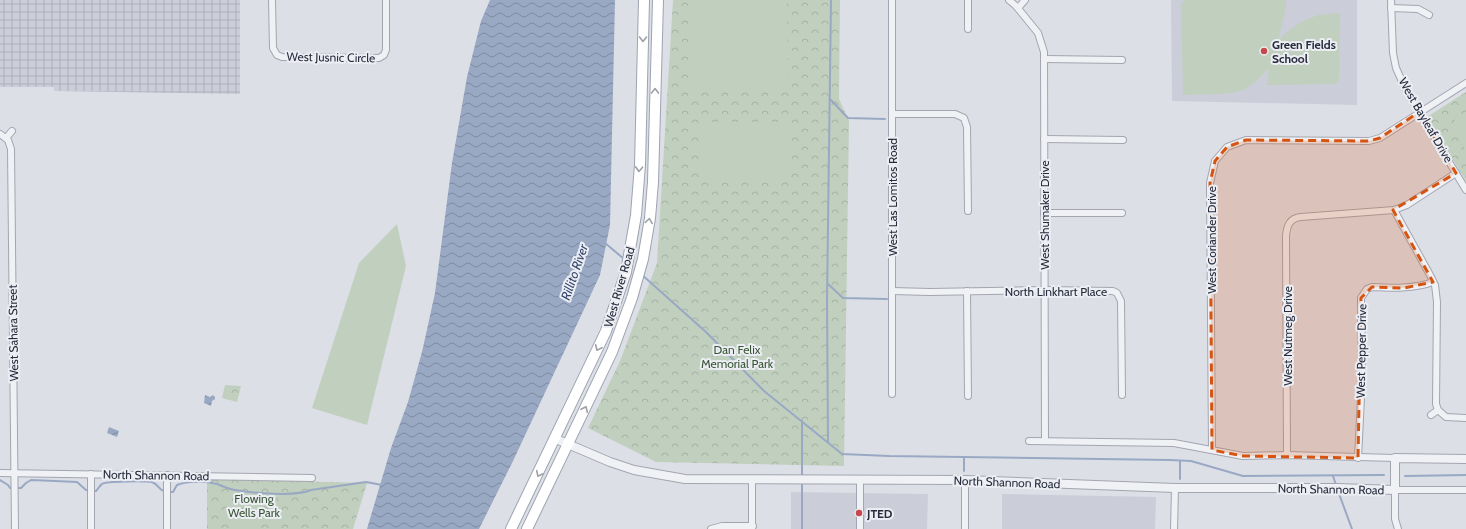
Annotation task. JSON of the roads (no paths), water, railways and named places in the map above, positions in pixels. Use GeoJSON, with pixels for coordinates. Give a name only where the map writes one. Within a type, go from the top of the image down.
{"type":"FeatureCollection","features":[{"type":"Feature","properties":{"kind":"main road","name":"West River Road"},"geometry":{"type":"LineString","coordinates":[[511,529],[556,439],[606,331],[626,272],[636,215],[640,165],[644,0]]}},
{"type":"Feature","properties":{"kind":"main road","name":"West River Road"},"geometry":{"type":"LineString","coordinates":[[527,529],[615,346],[632,298],[643,259],[650,218],[653,182],[658,0]]}},
{"type":"Feature","properties":{"kind":"street","name":"West Jusnic Circle"},"geometry":{"type":"LineString","coordinates":[[272,0],[272,34],[274,55],[282,57],[379,58],[386,57],[386,0]]}},
{"type":"Feature","properties":{"kind":"street","name":"West Las Lomitos Road"},"geometry":{"type":"LineString","coordinates":[[892,0],[892,394]]}},
{"type":"Feature","properties":{"kind":"street"},"geometry":{"type":"LineString","coordinates":[[968,0],[968,29]]}},
{"type":"Feature","properties":{"kind":"street","name":"West Shumaker Drive"},"geometry":{"type":"LineString","coordinates":[[1009,0],[1018,8],[1038,32],[1044,52],[1044,441]]}},
{"type":"Feature","properties":{"kind":"street"},"geometry":{"type":"LineString","coordinates":[[1018,8],[1025,0]]}},
{"type":"Feature","properties":{"kind":"street","name":"West Bayleaf Drive"},"geometry":{"type":"LineString","coordinates":[[1391,0],[1393,53],[1396,68],[1419,112],[1466,190]]}},
{"type":"Feature","properties":{"kind":"street"},"geometry":{"type":"LineString","coordinates":[[1391,8],[1418,9],[1429,15]]}},
{"type":"Feature","properties":{"kind":"street"},"geometry":{"type":"LineString","coordinates":[[1044,59],[1122,60]]}},
{"type":"Feature","properties":{"kind":"street","name":"West Coriander Drive"},"geometry":{"type":"LineString","coordinates":[[1212,450],[1210,183],[1215,161],[1227,147],[1246,140],[1369,141],[1380,138],[1466,83]]}},
{"type":"Feature","properties":{"kind":"street"},"geometry":{"type":"LineString","coordinates":[[892,114],[964,115],[967,127],[968,212]]}},
{"type":"Feature","properties":{"kind":"street"},"geometry":{"type":"LineString","coordinates":[[0,134],[6,138],[12,132]]}},
{"type":"Feature","properties":{"kind":"street","name":"West Sahara Street"},"geometry":{"type":"LineString","coordinates":[[6,138],[11,149],[15,529]]}},
{"type":"Feature","properties":{"kind":"street"},"geometry":{"type":"LineString","coordinates":[[1044,139],[1123,140]]}},
{"type":"Feature","properties":{"kind":"street"},"geometry":{"type":"LineString","coordinates":[[1456,174],[1407,205],[1394,210],[1433,282],[1437,302],[1436,399],[1438,410],[1446,418],[1466,418]]}},
{"type":"Feature","properties":{"kind":"street","name":"West Nutmeg Drive"},"geometry":{"type":"LineString","coordinates":[[1287,455],[1286,236],[1291,219],[1301,216],[1394,210]]}},
{"type":"Feature","properties":{"kind":"street"},"geometry":{"type":"LineString","coordinates":[[1044,213],[1122,213]]}},
{"type":"Feature","properties":{"kind":"street","name":"West Pepper Drive"},"geometry":{"type":"LineString","coordinates":[[1358,458],[1362,377],[1361,298],[1364,289],[1372,287],[1404,288],[1426,285],[1433,282]]}},
{"type":"Feature","properties":{"kind":"street","name":"North Linkhart Place"},"geometry":{"type":"LineString","coordinates":[[892,291],[967,292],[1044,290],[1120,292],[1122,308],[1122,394]]}},
{"type":"Feature","properties":{"kind":"street"},"geometry":{"type":"LineString","coordinates":[[967,292],[968,396]]}},
{"type":"Feature","properties":{"kind":"street"},"geometry":{"type":"LineString","coordinates":[[1431,416],[1438,410]]}},
{"type":"Feature","properties":{"kind":"street","name":"North Shannon Road"},"geometry":{"type":"LineString","coordinates":[[556,439],[610,462],[634,470],[685,479],[965,480],[1175,488],[1466,490]]}},
{"type":"Feature","properties":{"kind":"street"},"geometry":{"type":"LineString","coordinates":[[1029,441],[1174,442],[1243,456],[1287,455],[1358,458],[1466,459]]}},
{"type":"Feature","properties":{"kind":"street"},"geometry":{"type":"LineString","coordinates":[[1395,458],[1395,519],[1398,529]]}},
{"type":"Feature","properties":{"kind":"street","name":"North Shannon Road"},"geometry":{"type":"LineString","coordinates":[[0,473],[312,478]]}},
{"type":"Feature","properties":{"kind":"street"},"geometry":{"type":"LineString","coordinates":[[91,474],[91,529]]}},
{"type":"Feature","properties":{"kind":"street"},"geometry":{"type":"LineString","coordinates":[[167,476],[167,529]]}},
{"type":"Feature","properties":{"kind":"street"},"geometry":{"type":"LineString","coordinates":[[711,529],[722,526],[753,527],[752,480]]}},
{"type":"Feature","properties":{"kind":"street"},"geometry":{"type":"LineString","coordinates":[[860,480],[860,529]]}},
{"type":"Feature","properties":{"kind":"street"},"geometry":{"type":"LineString","coordinates":[[965,480],[965,529]]}},
{"type":"Feature","properties":{"kind":"street"},"geometry":{"type":"LineString","coordinates":[[1174,529],[1175,488]]}},
{"type":"Feature","properties":{"kind":"water","name":"Rillito River"},"geometry":{"type":"Polygon","coordinates":[[[490,0],[615,0],[610,225],[600,275],[513,461],[479,529],[367,529],[391,448],[408,402],[422,352],[435,293],[452,163],[467,77],[481,21],[490,0]]]}},
{"type":"Feature","properties":{"kind":"water"},"geometry":{"type":"Polygon","coordinates":[[[205,395],[210,397],[213,395],[215,397],[211,406],[204,403],[205,395]]]}},
{"type":"Feature","properties":{"kind":"water"},"geometry":{"type":"Polygon","coordinates":[[[109,427],[119,431],[117,437],[107,433],[109,427]]]}},
{"type":"Feature","properties":{"kind":"waterway"},"geometry":{"type":"LineString","coordinates":[[828,442],[827,301],[831,0]]}},
{"type":"Feature","properties":{"kind":"waterway"},"geometry":{"type":"LineString","coordinates":[[830,99],[848,118],[885,119]]}},
{"type":"Feature","properties":{"kind":"waterway"},"geometry":{"type":"LineString","coordinates":[[605,243],[624,259]]}},
{"type":"Feature","properties":{"kind":"waterway"},"geometry":{"type":"LineString","coordinates":[[641,274],[706,332],[764,391],[842,454],[1170,460],[1191,461],[1243,476],[1384,475]]}},
{"type":"Feature","properties":{"kind":"waterway"},"geometry":{"type":"LineString","coordinates":[[828,284],[843,298],[887,299]]}},
{"type":"Feature","properties":{"kind":"waterway"},"geometry":{"type":"LineString","coordinates":[[802,421],[802,478]]}},
{"type":"Feature","properties":{"kind":"waterway"},"geometry":{"type":"LineString","coordinates":[[964,457],[964,471]]}},
{"type":"Feature","properties":{"kind":"waterway"},"geometry":{"type":"LineString","coordinates":[[1180,461],[1180,479]]}},
{"type":"Feature","properties":{"kind":"waterway"},"geometry":{"type":"LineString","coordinates":[[1405,476],[1466,475]]}},
{"type":"Feature","properties":{"kind":"waterway"},"geometry":{"type":"LineString","coordinates":[[1333,476],[1336,485]]}},
{"type":"Feature","properties":{"kind":"waterway"},"geometry":{"type":"LineString","coordinates":[[0,480],[10,488],[21,488],[31,480],[77,482],[86,490],[96,491],[101,485],[111,482],[152,482],[162,490],[168,492],[173,492],[177,485],[191,482],[202,482],[217,484],[235,490],[274,494],[304,492],[366,482],[382,485]]}},
{"type":"Feature","properties":{"kind":"waterway"},"geometry":{"type":"LineString","coordinates":[[802,482],[802,529]]}},
{"type":"Feature","properties":{"kind":"waterway"},"geometry":{"type":"LineString","coordinates":[[1338,491],[1352,529]]}},
{"type":"Feature","properties":{"kind":"place","name":"Green Fields School"},"geometry":{"type":"Point","coordinates":[1264,51]}},
{"type":"Feature","properties":{"kind":"place","name":"JTED"},"geometry":{"type":"Point","coordinates":[859,513]}},
{"type":"Feature","properties":{"kind":"park label","name":"Dan Felix Memorial Park"},"geometry":{"type":"Point","coordinates":[737,356]}},
{"type":"Feature","properties":{"kind":"park label","name":"Flowing Wells Park"},"geometry":{"type":"Point","coordinates":[254,505]}}]}
